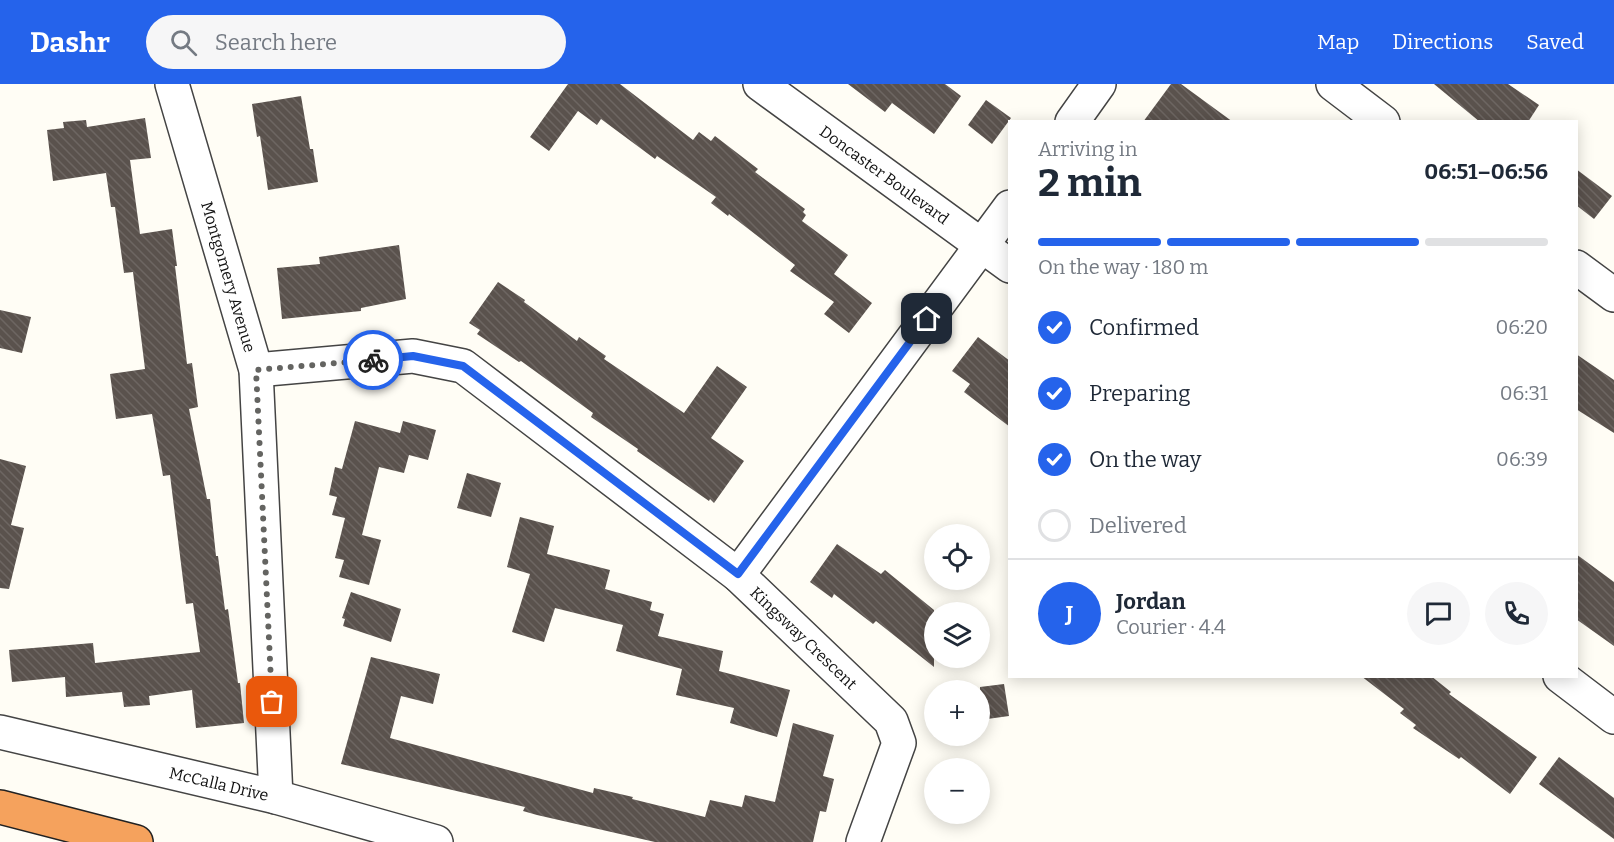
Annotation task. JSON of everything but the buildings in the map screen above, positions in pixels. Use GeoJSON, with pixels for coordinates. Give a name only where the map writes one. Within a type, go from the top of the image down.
{"type":"FeatureCollection","features":[{"type":"Feature","properties":{"kind":"highway"},"geometry":{"type":"LineString","coordinates":[[0,807],[136,842]]}},
{"type":"Feature","properties":{"kind":"street","name":"Montgomery Avenue"},"geometry":{"type":"LineString","coordinates":[[172,84],[256,370],[276,797]]}},
{"type":"Feature","properties":{"kind":"street","name":"Doncaster Boulevard"},"geometry":{"type":"LineString","coordinates":[[760,84],[1008,265]]}},
{"type":"Feature","properties":{"kind":"street"},"geometry":{"type":"LineString","coordinates":[[1073,120],[1099,84]]}},
{"type":"Feature","properties":{"kind":"street"},"geometry":{"type":"LineString","coordinates":[[1333,84],[1380,120]]}},
{"type":"Feature","properties":{"kind":"street"},"geometry":{"type":"LineString","coordinates":[[738,574],[1008,210]]}},
{"type":"Feature","properties":{"kind":"street"},"geometry":{"type":"LineString","coordinates":[[1578,268],[1614,295]]}},
{"type":"Feature","properties":{"kind":"street","name":"Kingsway Crescent"},"geometry":{"type":"LineString","coordinates":[[256,370],[413,356],[463,366],[738,574],[891,722],[899,742],[863,842]]}},
{"type":"Feature","properties":{"kind":"street"},"geometry":{"type":"LineString","coordinates":[[1563,678],[1614,717]]}},
{"type":"Feature","properties":{"kind":"street","name":"McCalla Drive"},"geometry":{"type":"LineString","coordinates":[[0,732],[276,797],[436,842]]}},
{"type":"Feature","properties":{"kind":"way so far"},"geometry":{"type":"LineString","coordinates":[[272,702],[256,370],[373,360]]}},
{"type":"Feature","properties":{"kind":"route"},"geometry":{"type":"LineString","coordinates":[[373,360],[413,356],[463,366],[738,574],[927,319]]}}]}
